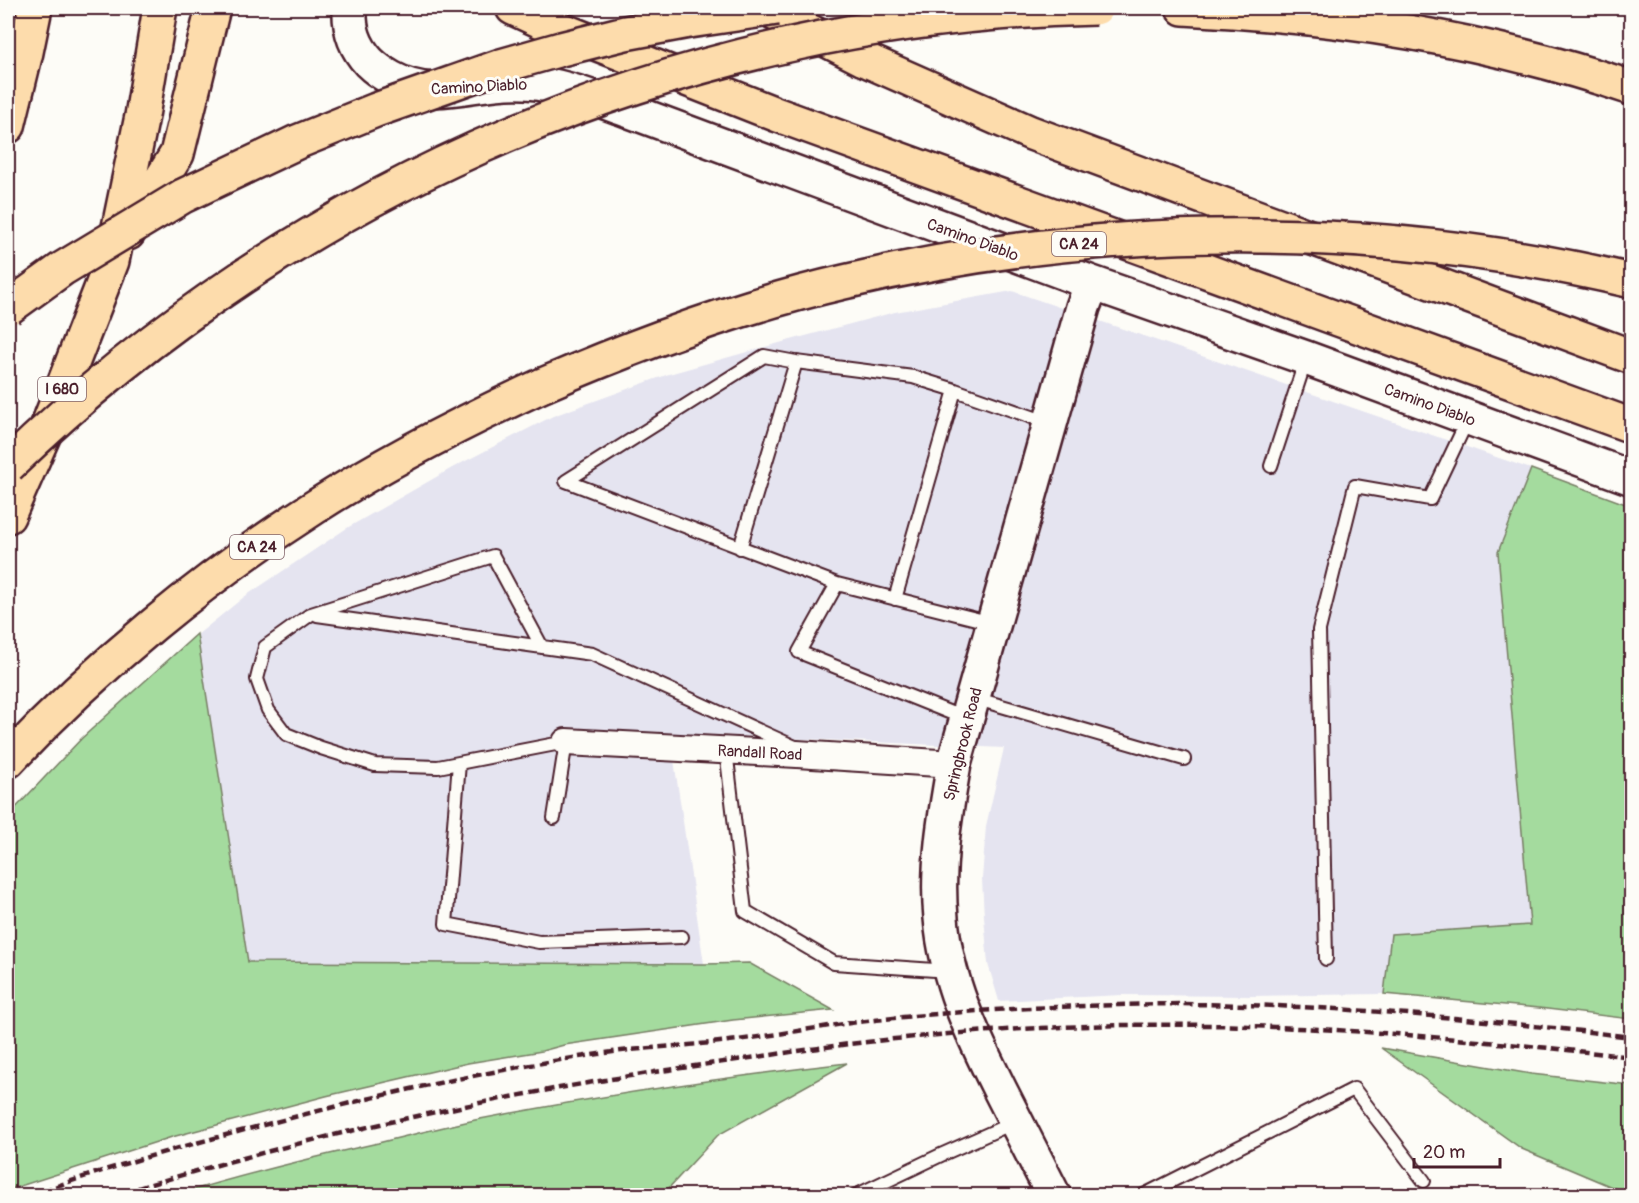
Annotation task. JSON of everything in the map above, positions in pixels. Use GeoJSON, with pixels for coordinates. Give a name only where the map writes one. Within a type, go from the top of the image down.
{"type":"FeatureCollection","features":[{"type":"Feature","properties":{"kind":"highway"},"geometry":{"type":"LineString","coordinates":[[8,126],[35,8]]}},
{"type":"Feature","properties":{"kind":"highway","name":"I 680"},"geometry":{"type":"LineString","coordinates":[[8,516],[48,425],[112,261],[142,116],[160,8]]}},
{"type":"Feature","properties":{"kind":"highway"},"geometry":{"type":"LineString","coordinates":[[112,261],[177,154],[213,8]]}},
{"type":"Feature","properties":{"kind":"highway"},"geometry":{"type":"LineString","coordinates":[[513,8],[563,31],[778,115],[1632,426]]}},
{"type":"Feature","properties":{"kind":"highway"},"geometry":{"type":"LineString","coordinates":[[764,8],[864,59],[1051,140],[1632,357]]}},
{"type":"Feature","properties":{"kind":"highway"},"geometry":{"type":"LineString","coordinates":[[8,308],[62,269],[183,196],[297,142],[376,110],[501,66],[626,33],[777,8]]}},
{"type":"Feature","properties":{"kind":"highway"},"geometry":{"type":"LineString","coordinates":[[8,466],[81,398],[179,320],[234,281],[286,247],[392,188],[513,131],[631,88],[751,54],[811,40],[936,19],[1049,9],[1096,8]]}},
{"type":"Feature","properties":{"kind":"highway"},"geometry":{"type":"LineString","coordinates":[[1183,8],[1311,17],[1386,27],[1495,48],[1617,83]]}},
{"type":"Feature","properties":{"kind":"highway","name":"CA 24"},"geometry":{"type":"LineString","coordinates":[[8,761],[70,698],[117,657],[207,584],[315,507],[386,465],[477,416],[543,385],[681,330],[789,296],[903,268],[956,258],[1022,249],[1185,237],[1310,237],[1406,244],[1484,252],[1541,261],[1632,281]]}},
{"type":"Feature","properties":{"kind":"street","name":"Camino Diablo"},"geometry":{"type":"LineString","coordinates":[[347,13],[359,51],[377,70],[405,86],[432,91],[461,89],[492,82],[524,82],[556,86],[641,115],[1092,283],[1306,358],[1632,478]]}},
{"type":"Feature","properties":{"kind":"street","name":"Springbrook Road"},"geometry":{"type":"LineString","coordinates":[[1054,1196],[962,1010],[950,971],[941,920],[939,882],[943,829],[954,764],[1083,307],[1092,283]]}},
{"type":"Feature","properties":{"kind":"street","name":"Randall Road"},"geometry":{"type":"LineString","coordinates":[[566,742],[954,764]]}},
{"type":"Feature","properties":{"kind":"lane"},"geometry":{"type":"LineString","coordinates":[[994,623],[837,584],[566,481],[764,356],[913,377],[1050,423]]}},
{"type":"Feature","properties":{"kind":"lane"},"geometry":{"type":"LineString","coordinates":[[1270,466],[1306,358]]}},
{"type":"Feature","properties":{"kind":"lane"},"geometry":{"type":"LineString","coordinates":[[740,548],[796,362]]}},
{"type":"Feature","properties":{"kind":"lane"},"geometry":{"type":"LineString","coordinates":[[895,599],[954,390]]}},
{"type":"Feature","properties":{"kind":"lane"},"geometry":{"type":"LineString","coordinates":[[1326,959],[1319,630],[1355,486],[1430,499],[1469,418]]}},
{"type":"Feature","properties":{"kind":"lane"},"geometry":{"type":"LineString","coordinates":[[542,647],[494,556],[311,614],[265,647],[257,679],[268,710],[286,734],[375,765],[438,767],[566,742],[554,818]]}},
{"type":"Feature","properties":{"kind":"lane"},"geometry":{"type":"LineString","coordinates":[[837,584],[799,652],[970,708],[1184,759]]}},
{"type":"Feature","properties":{"kind":"lane"},"geometry":{"type":"LineString","coordinates":[[311,614],[592,654],[813,755]]}},
{"type":"Feature","properties":{"kind":"lane"},"geometry":{"type":"LineString","coordinates":[[726,750],[745,910],[834,963],[950,971]]}},
{"type":"Feature","properties":{"kind":"lane"},"geometry":{"type":"LineString","coordinates":[[459,763],[446,924],[539,942],[682,937]]}},
{"type":"Feature","properties":{"kind":"lane"},"geometry":{"type":"LineString","coordinates":[[1142,1196],[1354,1089],[1424,1182]]}},
{"type":"Feature","properties":{"kind":"lane"},"geometry":{"type":"LineString","coordinates":[[855,1196],[1016,1121]]}},
{"type":"Feature","properties":{"kind":"shaded area"},"geometry":{"type":"Polygon","coordinates":[[[1012,291],[1531,469],[1498,552],[1530,925],[1392,934],[1384,994],[1122,995],[999,1001],[988,964],[982,879],[986,826],[1004,748],[670,733],[704,964],[248,962],[197,635],[244,597],[347,528],[452,468],[553,416],[669,374],[783,342],[895,312],[1012,291]]]}},
{"type":"Feature","properties":{"kind":"green space"},"geometry":{"type":"Polygon","coordinates":[[[1531,469],[1631,506],[1631,1019],[1384,994],[1391,934],[1530,925],[1498,552],[1531,469]]]}},
{"type":"Feature","properties":{"kind":"green space"},"geometry":{"type":"Polygon","coordinates":[[[197,634],[248,962],[749,963],[833,1010],[733,1020],[564,1045],[542,1051],[468,1063],[326,1096],[172,1137],[8,1190],[8,816],[82,738],[197,634]]]}},
{"type":"Feature","properties":{"kind":"green space"},"geometry":{"type":"Polygon","coordinates":[[[1381,1048],[1531,1074],[1631,1085],[1631,1195],[1522,1149],[1381,1048]]]}},
{"type":"Feature","properties":{"kind":"green space"},"geometry":{"type":"Polygon","coordinates":[[[847,1063],[718,1135],[665,1192],[666,1195],[176,1195],[276,1167],[475,1120],[661,1088],[847,1063]]]}},
{"type":"Feature","properties":{"kind":"railway"},"geometry":{"type":"LineString","coordinates":[[30,1196],[114,1167],[199,1142],[341,1105],[469,1077],[599,1054],[737,1040],[840,1024],[905,1017],[1088,1006],[1247,1005],[1440,1017],[1632,1037]]}},
{"type":"Feature","properties":{"kind":"railway"},"geometry":{"type":"LineString","coordinates":[[112,1196],[264,1152],[496,1100],[574,1085],[785,1053],[938,1035],[1123,1025],[1250,1026],[1441,1038],[1632,1057]]}}]}
